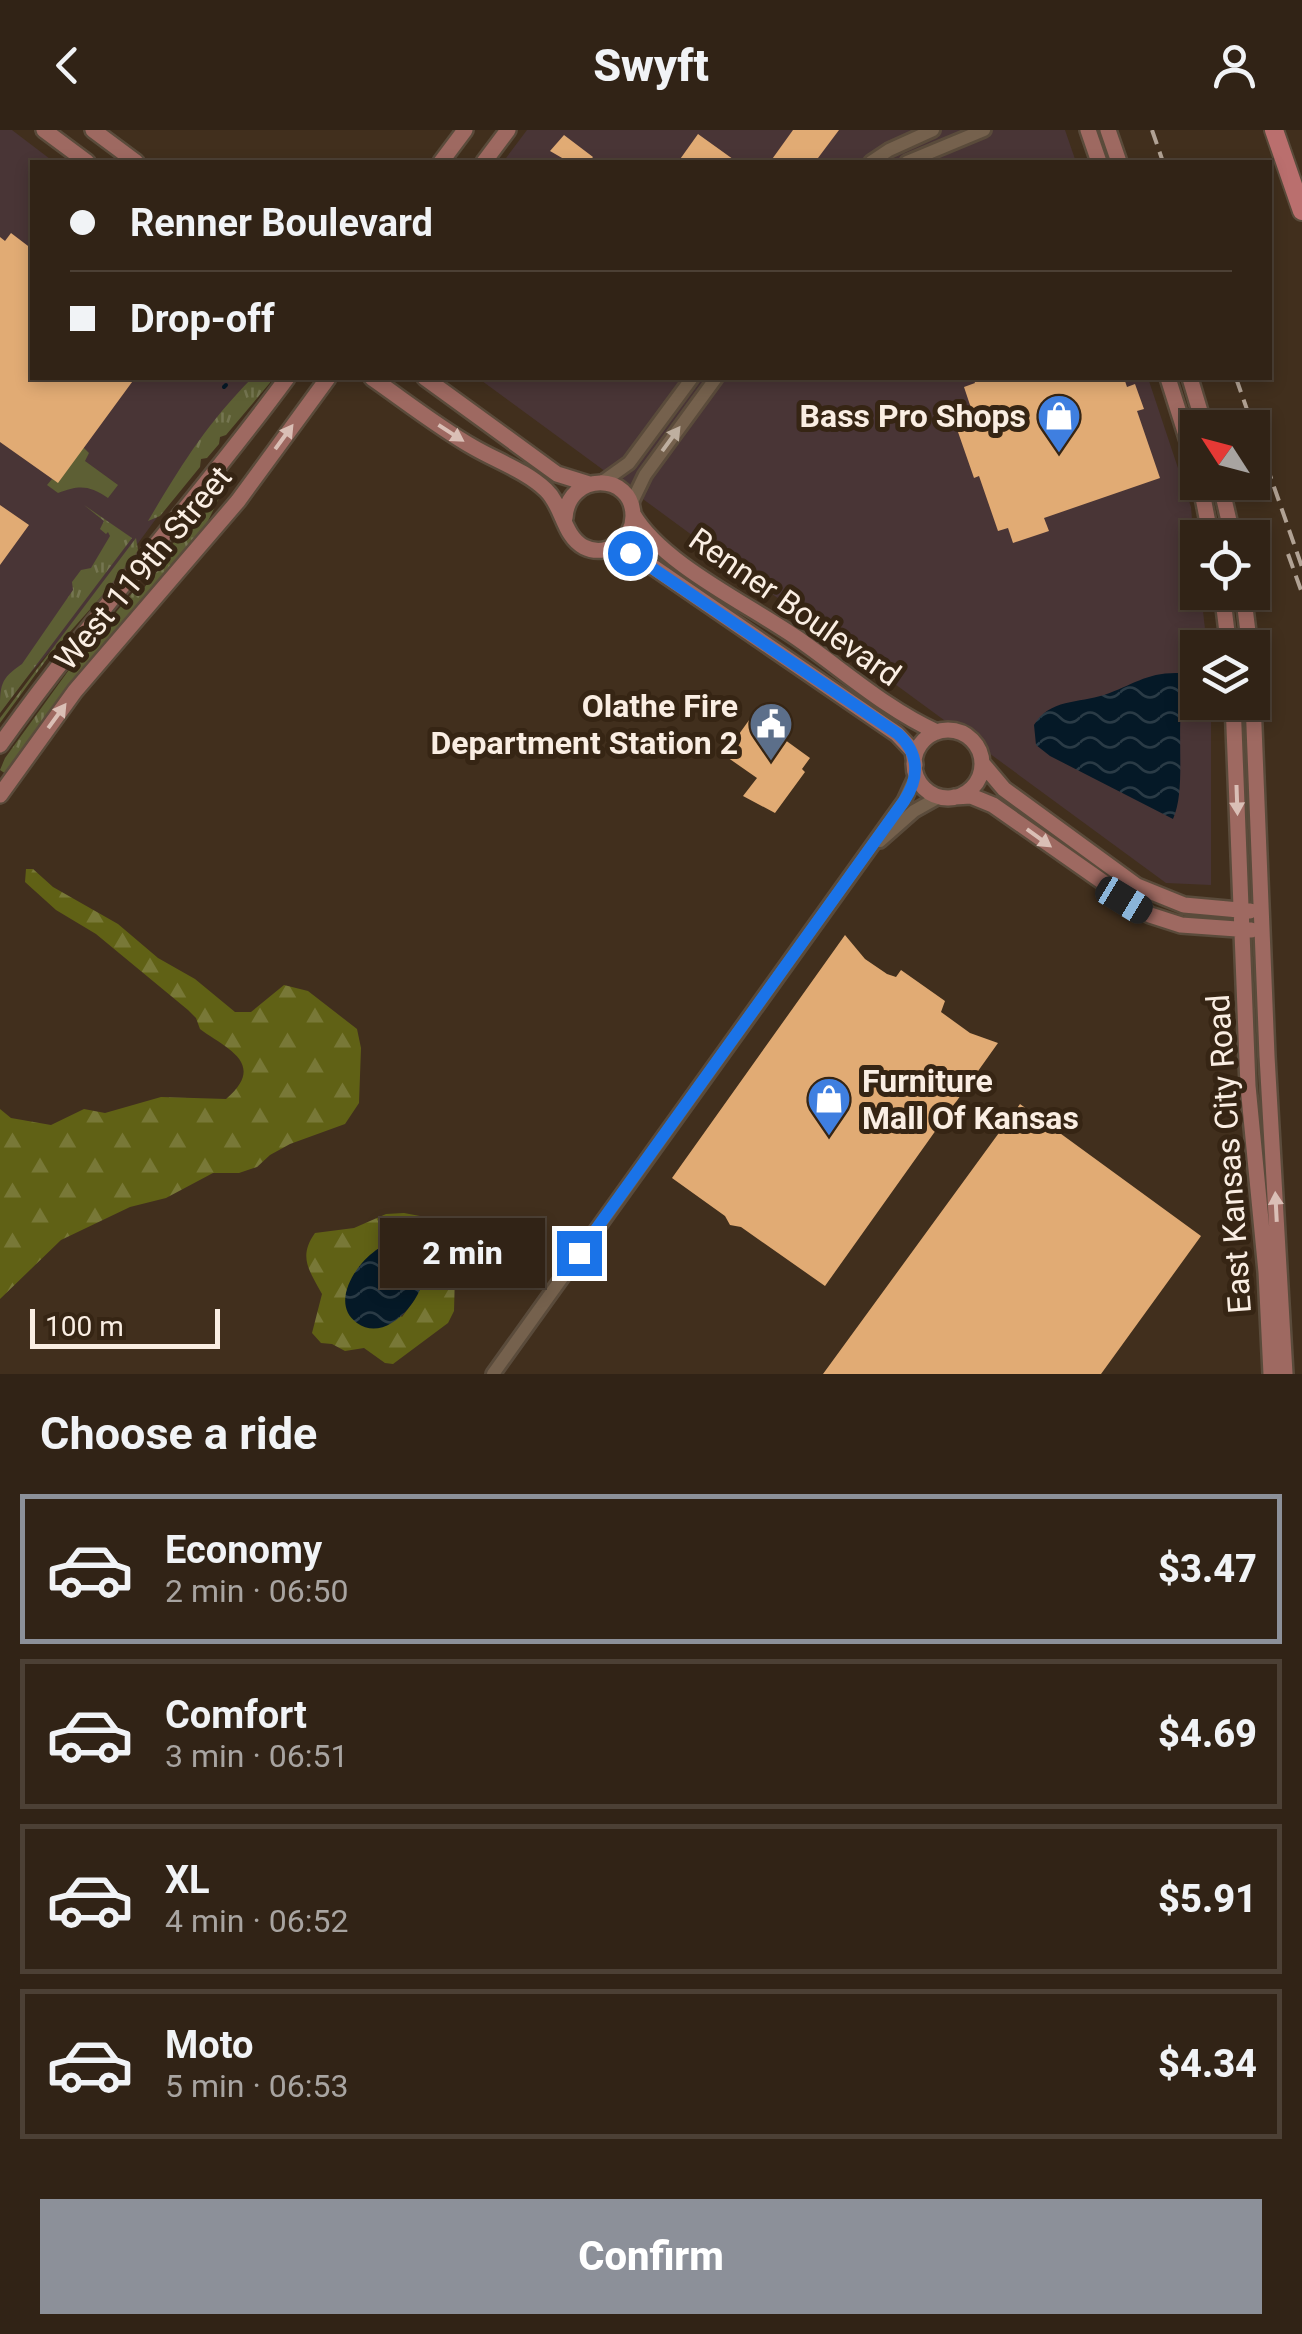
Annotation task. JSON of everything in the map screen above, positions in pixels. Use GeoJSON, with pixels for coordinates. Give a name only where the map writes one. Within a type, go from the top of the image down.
{"type":"FeatureCollection","features":[{"type":"Feature","properties":{"kind":"highway"},"geometry":{"type":"LineString","coordinates":[[1274,130],[1302,210]]}},
{"type":"Feature","properties":{"kind":"main road"},"geometry":{"type":"LineString","coordinates":[[44,130],[84,160]]}},
{"type":"Feature","properties":{"kind":"main road"},"geometry":{"type":"LineString","coordinates":[[93,130],[133,160]]}},
{"type":"Feature","properties":{"kind":"main road"},"geometry":{"type":"LineString","coordinates":[[442,160],[465,130]]}},
{"type":"Feature","properties":{"kind":"main road"},"geometry":{"type":"LineString","coordinates":[[486,160],[508,130]]}},
{"type":"Feature","properties":{"kind":"main road"},"geometry":{"type":"LineString","coordinates":[[1088,130],[1098,160]]}},
{"type":"Feature","properties":{"kind":"main road"},"geometry":{"type":"LineString","coordinates":[[1108,130],[1118,160]]}},
{"type":"Feature","properties":{"kind":"main road","name":"West 119th Street"},"geometry":{"type":"LineString","coordinates":[[0,745],[64,658],[198,494],[284,380]]}},
{"type":"Feature","properties":{"kind":"main road","name":"West 119th Street"},"geometry":{"type":"LineString","coordinates":[[0,794],[75,691],[238,501],[327,380]]}},
{"type":"Feature","properties":{"kind":"main road"},"geometry":{"type":"LineString","coordinates":[[375,380],[454,436],[532,480],[552,497],[568,530],[580,544],[597,550],[609,549],[627,536],[632,509],[619,489],[557,474],[428,380]]}},
{"type":"Feature","properties":{"kind":"main road"},"geometry":{"type":"LineString","coordinates":[[1169,380],[1180,416]]}},
{"type":"Feature","properties":{"kind":"main road"},"geometry":{"type":"LineString","coordinates":[[1191,380],[1200,410]]}},
{"type":"Feature","properties":{"kind":"main road"},"geometry":{"type":"LineString","coordinates":[[565,518],[571,497],[595,483]]}},
{"type":"Feature","properties":{"kind":"main road","name":"Renner Boulevard"},"geometry":{"type":"LineString","coordinates":[[632,509],[655,544],[796,637],[908,719],[937,732]]}},
{"type":"Feature","properties":{"kind":"main road","name":"Renner Boulevard"},"geometry":{"type":"LineString","coordinates":[[609,549],[643,560],[898,734],[913,751],[916,770]]}},
{"type":"Feature","properties":{"kind":"main road","name":"East Kansas City Road"},"geometry":{"type":"LineString","coordinates":[[1233,720],[1248,1086],[1266,1272],[1271,1374]]}},
{"type":"Feature","properties":{"kind":"main road","name":"East Kansas City Road"},"geometry":{"type":"LineString","coordinates":[[1254,720],[1285,1374]]}},
{"type":"Feature","properties":{"kind":"main road"},"geometry":{"type":"LineString","coordinates":[[1263,912],[1184,906],[1137,886],[1004,788],[982,763],[976,744],[969,737],[950,730],[937,732],[921,745],[916,770],[929,792],[946,797],[971,796],[993,804],[1150,915],[1181,925],[1264,931]]}},
{"type":"Feature","properties":{"kind":"main road"},"geometry":{"type":"LineString","coordinates":[[946,797],[971,789],[982,763]]}},
{"type":"Feature","properties":{"kind":"street"},"geometry":{"type":"LineString","coordinates":[[875,160],[933,130]]}},
{"type":"Feature","properties":{"kind":"street"},"geometry":{"type":"LineString","coordinates":[[912,160],[984,130]]}},
{"type":"Feature","properties":{"kind":"street"},"geometry":{"type":"LineString","coordinates":[[595,483],[629,463],[691,380]]}},
{"type":"Feature","properties":{"kind":"street"},"geometry":{"type":"LineString","coordinates":[[632,509],[644,475],[715,380]]}},
{"type":"Feature","properties":{"kind":"street"},"geometry":{"type":"LineString","coordinates":[[493,1374],[910,792],[916,770]]}},
{"type":"Feature","properties":{"kind":"street"},"geometry":{"type":"LineString","coordinates":[[861,861],[914,810],[946,797]]}},
{"type":"Feature","properties":{"kind":"shaded area"},"geometry":{"type":"Polygon","coordinates":[[[0,130],[12,130],[51,160],[30,160],[30,380],[258,380],[98,598],[0,713],[0,130]]]}},
{"type":"Feature","properties":{"kind":"shaded area"},"geometry":{"type":"Polygon","coordinates":[[[527,130],[1065,130],[1075,160],[504,160],[527,130]]]}},
{"type":"Feature","properties":{"kind":"shaded area"},"geometry":{"type":"Polygon","coordinates":[[[481,380],[1149,380],[1180,474],[1180,500],[1189,500],[1191,507],[1192,520],[1180,520],[1180,610],[1203,610],[1205,630],[1180,630],[1180,720],[1211,720],[1211,885],[1166,883],[481,380]]]}},
{"type":"Feature","properties":{"kind":"green space"},"geometry":{"type":"Polygon","coordinates":[[[250,380],[272,380],[226,435],[220,437],[207,458],[201,459],[200,467],[160,516],[148,521],[195,446],[250,380]]]}},
{"type":"Feature","properties":{"kind":"green space"},"geometry":{"type":"Polygon","coordinates":[[[83,447],[89,453],[85,461],[118,485],[108,498],[84,488],[58,493],[47,485],[52,479],[57,482],[83,447]]]}},
{"type":"Feature","properties":{"kind":"green space"},"geometry":{"type":"Polygon","coordinates":[[[226,478],[208,521],[193,544],[74,681],[6,774],[0,770],[79,656],[133,592],[140,593],[159,569],[157,563],[226,478]]]}},
{"type":"Feature","properties":{"kind":"green space"},"geometry":{"type":"Polygon","coordinates":[[[84,505],[132,538],[0,713],[5,679],[22,664],[73,590],[72,582],[81,570],[91,568],[110,536],[100,529],[104,521],[84,505]]]}},
{"type":"Feature","properties":{"kind":"green space"},"geometry":{"type":"Polygon","coordinates":[[[136,538],[138,550],[133,561],[52,652],[0,723],[0,718],[136,538]]]}},
{"type":"Feature","properties":{"kind":"green space"},"geometry":{"type":"Polygon","coordinates":[[[26,869],[33,869],[53,887],[118,924],[158,958],[195,979],[235,1012],[251,1012],[284,985],[308,991],[357,1029],[361,1048],[359,1103],[345,1124],[290,1144],[257,1167],[239,1173],[213,1173],[166,1198],[130,1207],[61,1240],[0,1299],[0,1109],[11,1118],[51,1125],[84,1109],[105,1113],[161,1097],[226,1099],[243,1076],[238,1058],[200,1029],[188,1010],[25,882],[26,869]]]}},
{"type":"Feature","properties":{"kind":"green space"},"geometry":{"type":"Polygon","coordinates":[[[404,1213],[462,1224],[469,1246],[455,1274],[454,1311],[448,1323],[393,1364],[364,1348],[345,1351],[321,1343],[312,1333],[322,1294],[306,1257],[315,1233],[354,1228],[386,1214],[404,1213]],[[405,1240],[376,1250],[355,1274],[402,1317],[413,1302],[425,1269],[405,1240]]]}},
{"type":"Feature","properties":{"kind":"water"},"geometry":{"type":"Polygon","coordinates":[[[1168,673],[1180,674],[1180,789],[1173,819],[1050,756],[1036,745],[1034,725],[1048,710],[1168,673]]]}},
{"type":"Feature","properties":{"kind":"water"},"geometry":{"type":"Polygon","coordinates":[[[405,1240],[424,1253],[424,1280],[417,1295],[397,1320],[384,1327],[370,1328],[357,1323],[346,1306],[353,1275],[378,1249],[405,1240]]]}},
{"type":"Feature","properties":{"kind":"building"},"geometry":{"type":"Polygon","coordinates":[[[793,130],[839,130],[816,160],[771,160],[793,130]]]}},
{"type":"Feature","properties":{"kind":"building"},"geometry":{"type":"Polygon","coordinates":[[[698,134],[734,160],[679,160],[698,134]]]}},
{"type":"Feature","properties":{"kind":"building"},"geometry":{"type":"Polygon","coordinates":[[[564,135],[593,157],[566,160],[550,151],[564,135]]]}},
{"type":"Feature","properties":{"kind":"building"},"geometry":{"type":"Polygon","coordinates":[[[11,233],[30,247],[30,380],[134,380],[58,483],[0,442],[0,237],[5,241],[11,233]]]}},
{"type":"Feature","properties":{"kind":"building","name":"Bass Pro Shops"},"geometry":{"type":"Polygon","coordinates":[[[974,380],[1125,380],[1127,387],[1135,384],[1144,409],[1137,411],[1160,478],[1044,518],[1049,531],[1013,543],[1008,528],[998,531],[958,432],[972,427],[968,416],[973,414],[964,387],[975,383],[974,380]]]}},
{"type":"Feature","properties":{"kind":"building"},"geometry":{"type":"Polygon","coordinates":[[[0,505],[29,525],[0,565],[0,505]]]}},
{"type":"Feature","properties":{"kind":"building","name":"Olathe Fire Department Station 2"},"geometry":{"type":"Polygon","coordinates":[[[752,716],[810,758],[802,769],[805,772],[775,813],[743,796],[757,778],[724,755],[752,716]]]}},
{"type":"Feature","properties":{"kind":"building"},"geometry":{"type":"Polygon","coordinates":[[[845,935],[865,959],[896,977],[901,970],[945,1001],[941,1012],[970,1033],[998,1043],[825,1286],[741,1227],[730,1225],[725,1216],[672,1178],[845,935]]]}},
{"type":"Feature","properties":{"kind":"building"},"geometry":{"type":"Polygon","coordinates":[[[1020,1104],[1201,1236],[1101,1374],[823,1374],[1020,1104]]]}},
{"type":"Feature","properties":{"kind":"railway"},"geometry":{"type":"LineString","coordinates":[[1152,130],[1162,160]]}},
{"type":"Feature","properties":{"kind":"railway"},"geometry":{"type":"LineString","coordinates":[[1237,380],[1302,567]]}},
{"type":"Feature","properties":{"kind":"railway"},"geometry":{"type":"LineString","coordinates":[[1288,554],[1302,593]]}},
{"type":"Feature","properties":{"kind":"place","name":"Bass Pro Shops"},"geometry":{"type":"Point","coordinates":[1059,454]}},
{"type":"Feature","properties":{"kind":"place","name":"Olathe Fire Department Station 2"},"geometry":{"type":"Point","coordinates":[771,762]}},
{"type":"Feature","properties":{"kind":"place","name":"Furniture Mall Of Kansas"},"geometry":{"type":"Point","coordinates":[829,1137]}},
{"type":"Feature","properties":{"kind":"route"},"geometry":{"type":"LineString","coordinates":[[579,1253],[904,801],[916,775],[913,751],[898,734],[630,553]]}}]}
